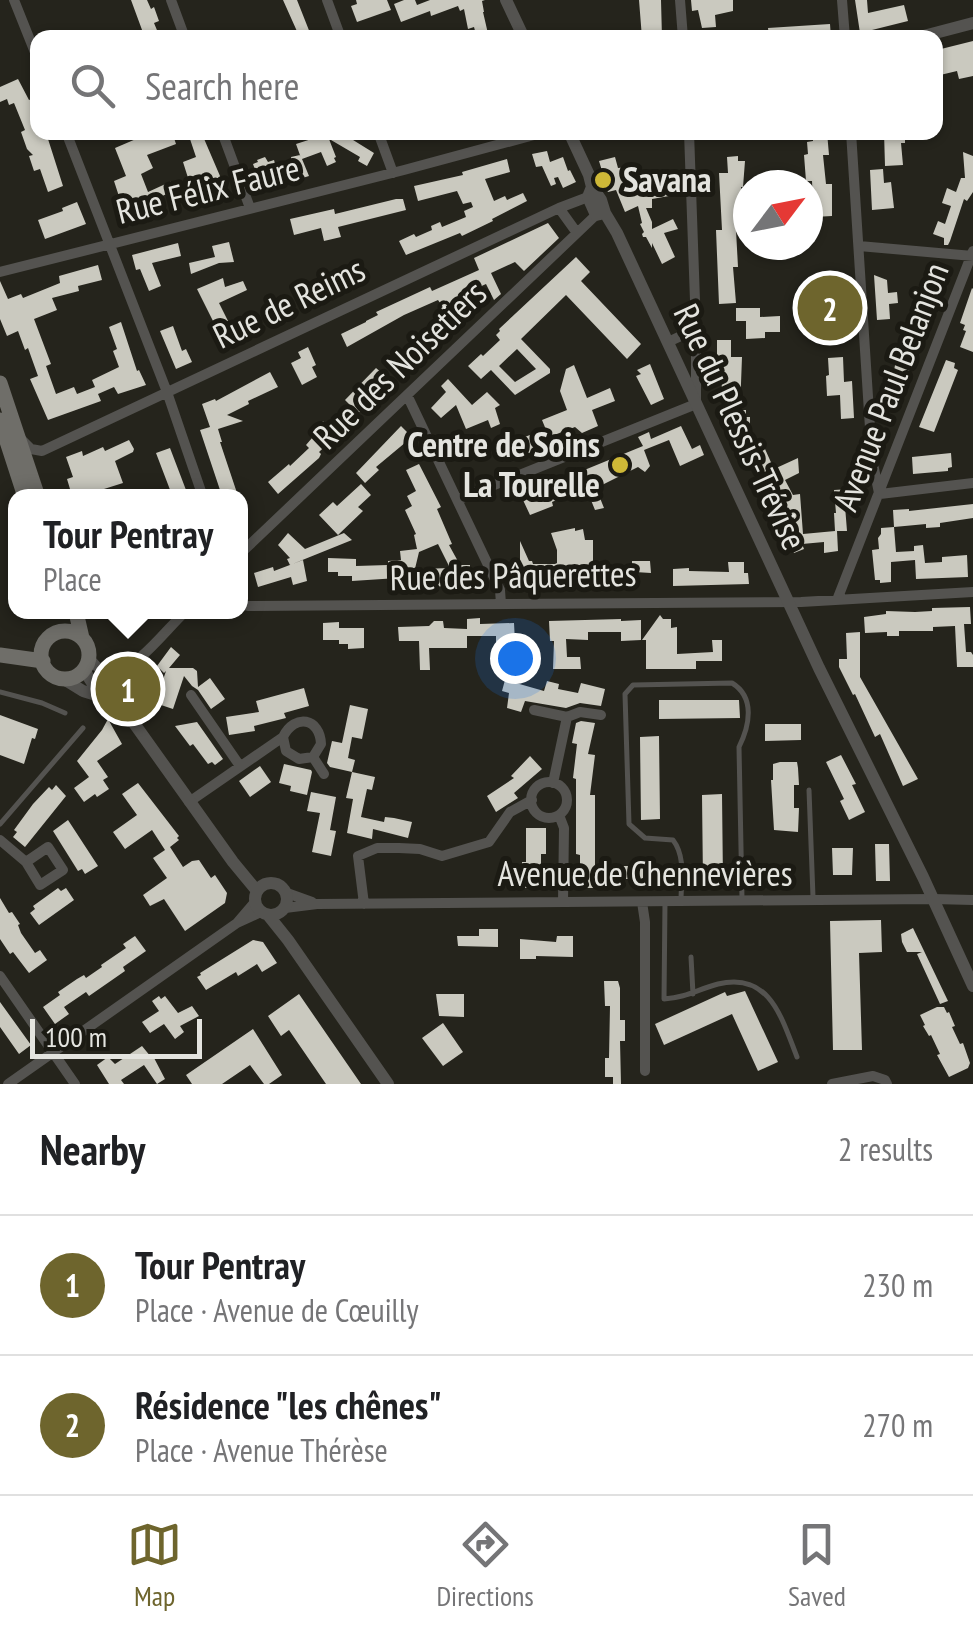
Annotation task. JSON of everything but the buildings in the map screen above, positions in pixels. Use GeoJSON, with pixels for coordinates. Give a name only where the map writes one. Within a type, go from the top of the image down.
{"type":"FeatureCollection","features":[{"type":"Feature","properties":{"kind":"main road"},"geometry":{"type":"LineString","coordinates":[[0,383],[36,489]]}},
{"type":"Feature","properties":{"kind":"main road"},"geometry":{"type":"LineString","coordinates":[[0,420],[23,489]]}},
{"type":"Feature","properties":{"kind":"main road"},"geometry":{"type":"LineString","coordinates":[[59,619],[56,632],[46,641],[42,661],[50,673],[62,678],[70,678],[86,664],[89,651],[78,619]]}},
{"type":"Feature","properties":{"kind":"main road"},"geometry":{"type":"LineString","coordinates":[[56,632],[70,631],[82,638]]}},
{"type":"Feature","properties":{"kind":"main road"},"geometry":{"type":"LineString","coordinates":[[0,655],[42,661]]}},
{"type":"Feature","properties":{"kind":"street"},"geometry":{"type":"LineString","coordinates":[[14,0],[30,40]]}},
{"type":"Feature","properties":{"kind":"street"},"geometry":{"type":"LineString","coordinates":[[171,0],[182,30]]}},
{"type":"Feature","properties":{"kind":"street"},"geometry":{"type":"LineString","coordinates":[[327,0],[338,30]]}},
{"type":"Feature","properties":{"kind":"street"},"geometry":{"type":"LineString","coordinates":[[506,0],[520,30]]}},
{"type":"Feature","properties":{"kind":"street"},"geometry":{"type":"LineString","coordinates":[[680,0],[683,30]]}},
{"type":"Feature","properties":{"kind":"street"},"geometry":{"type":"LineString","coordinates":[[842,0],[844,30]]}},
{"type":"Feature","properties":{"kind":"street"},"geometry":{"type":"LineString","coordinates":[[943,31],[973,23]]}},
{"type":"Feature","properties":{"kind":"street"},"geometry":{"type":"LineString","coordinates":[[69,140],[202,489]]}},
{"type":"Feature","properties":{"kind":"street"},"geometry":{"type":"LineString","coordinates":[[225,140],[250,208]]}},
{"type":"Feature","properties":{"kind":"street"},"geometry":{"type":"LineString","coordinates":[[381,140],[394,172]]}},
{"type":"Feature","properties":{"kind":"street","name":"Rue Félix Faure"},"geometry":{"type":"LineString","coordinates":[[0,272],[515,140]]}},
{"type":"Feature","properties":{"kind":"street","name":"Rue du Plessis-Trévise"},"geometry":{"type":"LineString","coordinates":[[571,140],[590,192],[602,200],[600,214],[617,233],[787,601],[973,986]]}},
{"type":"Feature","properties":{"kind":"street"},"geometry":{"type":"LineString","coordinates":[[457,500],[696,404],[689,140]]}},
{"type":"Feature","properties":{"kind":"street"},"geometry":{"type":"LineString","coordinates":[[852,140],[872,458],[880,494],[973,483]]}},
{"type":"Feature","properties":{"kind":"street","name":"Rue de Reims"},"geometry":{"type":"LineString","coordinates":[[18,436],[30,449],[42,451],[590,192]]}},
{"type":"Feature","properties":{"kind":"street"},"geometry":{"type":"LineString","coordinates":[[559,208],[576,233]]}},
{"type":"Feature","properties":{"kind":"street","name":"Rue des Noisetiers"},"geometry":{"type":"LineString","coordinates":[[248,547],[600,214]]}},
{"type":"Feature","properties":{"kind":"street"},"geometry":{"type":"LineString","coordinates":[[859,246],[972,254]]}},
{"type":"Feature","properties":{"kind":"street","name":"Avenue Paul Belanjon"},"geometry":{"type":"LineString","coordinates":[[837,600],[972,254]]}},
{"type":"Feature","properties":{"kind":"street"},"geometry":{"type":"LineString","coordinates":[[668,342],[696,330]]}},
{"type":"Feature","properties":{"kind":"street"},"geometry":{"type":"LineString","coordinates":[[408,397],[500,590],[501,604]]}},
{"type":"Feature","properties":{"kind":"street","name":"Rue des Pâquerettes"},"geometry":{"type":"LineString","coordinates":[[248,606],[801,602],[973,592]]}},
{"type":"Feature","properties":{"kind":"street"},"geometry":{"type":"LineString","coordinates":[[86,664],[110,675],[120,672],[178,619]]}},
{"type":"Feature","properties":{"kind":"street"},"geometry":{"type":"LineString","coordinates":[[86,664],[93,684],[114,694],[233,862],[271,905],[288,940],[388,1084]]}},
{"type":"Feature","properties":{"kind":"street"},"geometry":{"type":"LineString","coordinates":[[62,678],[126,712]]}},
{"type":"Feature","properties":{"kind":"street"},"geometry":{"type":"LineString","coordinates":[[190,695],[240,766]]}},
{"type":"Feature","properties":{"kind":"street"},"geometry":{"type":"LineString","coordinates":[[534,710],[567,717],[580,712],[601,716]]}},
{"type":"Feature","properties":{"kind":"street"},"geometry":{"type":"LineString","coordinates":[[553,782],[567,717]]}},
{"type":"Feature","properties":{"kind":"street"},"geometry":{"type":"LineString","coordinates":[[298,721],[313,724],[322,736],[322,744],[313,756],[299,760],[283,744],[283,736],[298,721]]}},
{"type":"Feature","properties":{"kind":"street"},"geometry":{"type":"LineString","coordinates":[[189,802],[283,736]]}},
{"type":"Feature","properties":{"kind":"street"},"geometry":{"type":"LineString","coordinates":[[313,756],[324,774]]}},
{"type":"Feature","properties":{"kind":"street"},"geometry":{"type":"LineString","coordinates":[[553,782],[564,790],[567,804],[552,818],[539,815],[532,800],[540,785],[553,782]]}},
{"type":"Feature","properties":{"kind":"street"},"geometry":{"type":"LineString","coordinates":[[358,856],[377,848],[398,848],[442,856],[489,842],[510,812],[532,800]]}},
{"type":"Feature","properties":{"kind":"street"},"geometry":{"type":"LineString","coordinates":[[559,815],[564,828],[564,902]]}},
{"type":"Feature","properties":{"kind":"street"},"geometry":{"type":"LineString","coordinates":[[0,840],[26,862]]}},
{"type":"Feature","properties":{"kind":"street"},"geometry":{"type":"LineString","coordinates":[[348,848],[358,856],[364,904]]}},
{"type":"Feature","properties":{"kind":"street"},"geometry":{"type":"LineString","coordinates":[[8,1084],[238,922],[271,905],[280,885],[258,878],[233,862]]}},
{"type":"Feature","properties":{"kind":"street"},"geometry":{"type":"LineString","coordinates":[[270,882],[271,905]]}},
{"type":"Feature","properties":{"kind":"street","name":"Avenue de Chennevières"},"geometry":{"type":"LineString","coordinates":[[271,905],[973,900]]}},
{"type":"Feature","properties":{"kind":"street"},"geometry":{"type":"LineString","coordinates":[[642,902],[644,1071]]}},
{"type":"Feature","properties":{"kind":"street"},"geometry":{"type":"LineString","coordinates":[[0,976],[76,1084]]}},
{"type":"Feature","properties":{"kind":"street"},"geometry":{"type":"LineString","coordinates":[[832,1084],[872,1076],[886,1084]]}},
{"type":"Feature","properties":{"kind":"lane"},"geometry":{"type":"LineString","coordinates":[[681,902],[682,862],[674,840],[645,838],[629,824],[625,694],[633,685],[732,683],[747,698],[748,730],[739,747],[742,901]]}},
{"type":"Feature","properties":{"kind":"lane"},"geometry":{"type":"LineString","coordinates":[[0,692],[65,712]]}},
{"type":"Feature","properties":{"kind":"lane"},"geometry":{"type":"LineString","coordinates":[[0,824],[82,728]]}},
{"type":"Feature","properties":{"kind":"lane"},"geometry":{"type":"LineString","coordinates":[[809,790],[813,900]]}},
{"type":"Feature","properties":{"kind":"lane"},"geometry":{"type":"LineString","coordinates":[[664,902],[664,999],[685,997],[738,980],[752,985],[777,1008],[797,1057]]}},
{"type":"Feature","properties":{"kind":"lane"},"geometry":{"type":"LineString","coordinates":[[691,957],[693,994]]}},
{"type":"Feature","properties":{"kind":"place","name":"Savana"},"geometry":{"type":"Point","coordinates":[603,180]}},
{"type":"Feature","properties":{"kind":"place","name":"Résidence \"les chênes\""},"geometry":{"type":"Point","coordinates":[830,308]}},
{"type":"Feature","properties":{"kind":"place","name":"Centre de Soins La Tourelle"},"geometry":{"type":"Point","coordinates":[620,465]}},
{"type":"Feature","properties":{"kind":"place","name":"Tour Pentray"},"geometry":{"type":"Point","coordinates":[128,689]}}]}
